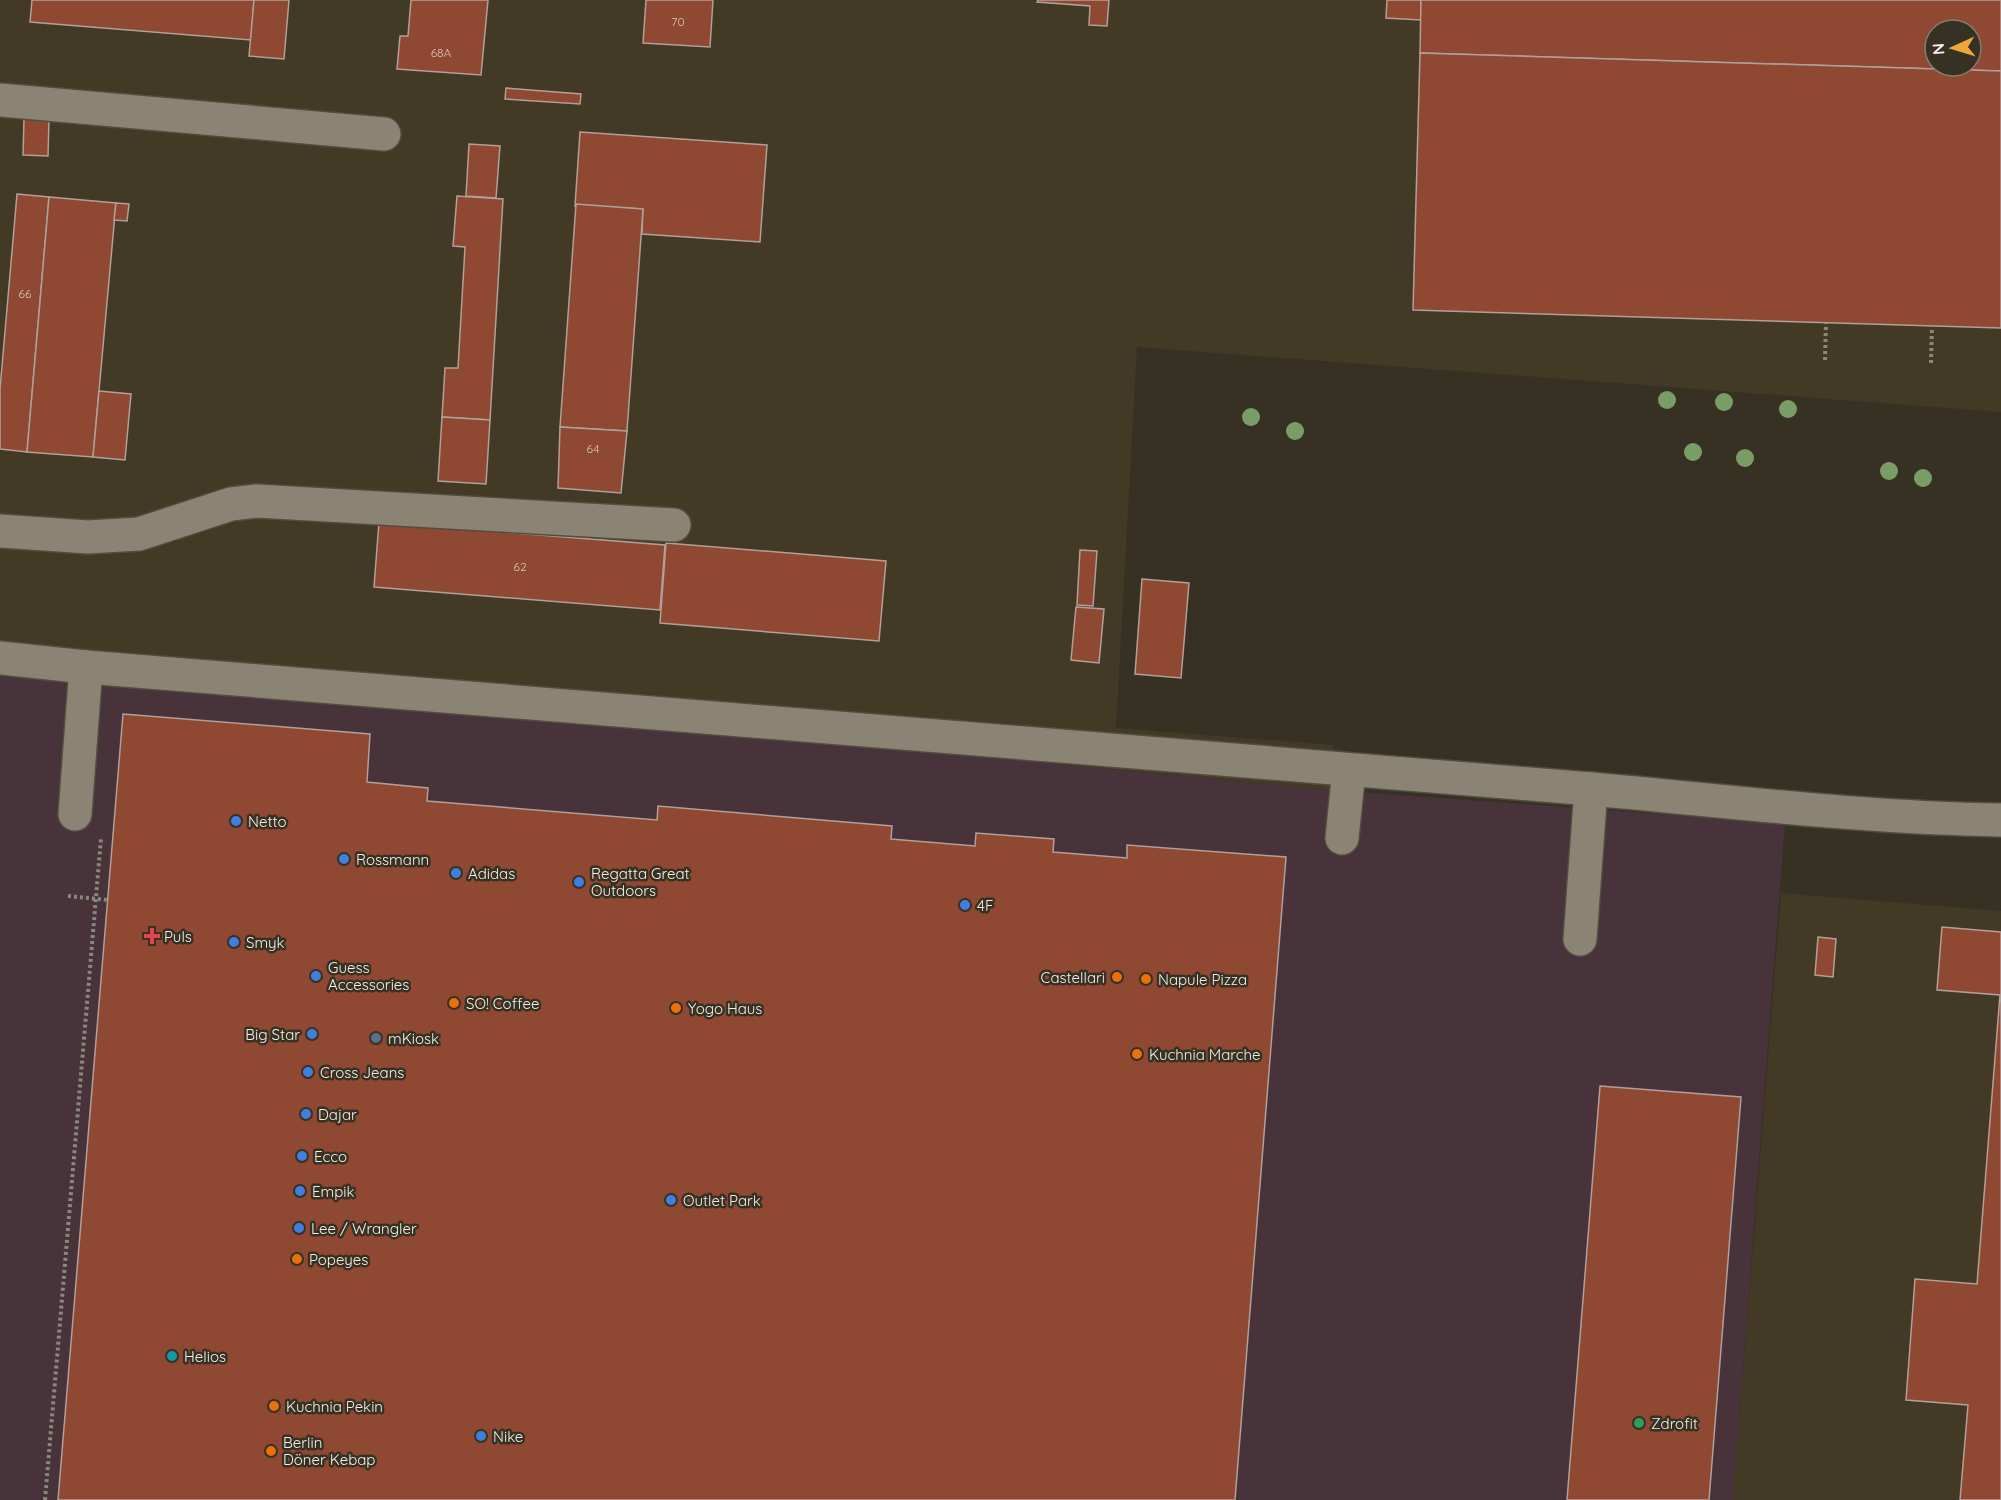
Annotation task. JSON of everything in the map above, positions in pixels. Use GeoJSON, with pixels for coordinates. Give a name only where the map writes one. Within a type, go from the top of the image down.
{"type":"FeatureCollection","features":[{"type":"Feature","properties":{"kind":"lane"},"geometry":{"type":"LineString","coordinates":[[0,100],[384,134]]}},
{"type":"Feature","properties":{"kind":"lane"},"geometry":{"type":"LineString","coordinates":[[0,531],[88,537],[139,534],[231,504],[256,501],[674,525]]}},
{"type":"Feature","properties":{"kind":"lane"},"geometry":{"type":"LineString","coordinates":[[0,658],[86,667],[1938,819],[2001,820]]}},
{"type":"Feature","properties":{"kind":"lane"},"geometry":{"type":"LineString","coordinates":[[75,814],[86,667]]}},
{"type":"Feature","properties":{"kind":"lane"},"geometry":{"type":"LineString","coordinates":[[1342,838],[1349,770]]}},
{"type":"Feature","properties":{"kind":"lane"},"geometry":{"type":"LineString","coordinates":[[1580,939],[1591,789]]}},
{"type":"Feature","properties":{"kind":"path"},"geometry":{"type":"LineString","coordinates":[[1825,360],[1826,323]]}},
{"type":"Feature","properties":{"kind":"path"},"geometry":{"type":"LineString","coordinates":[[1931,363],[1932,326]]}},
{"type":"Feature","properties":{"kind":"path"},"geometry":{"type":"LineString","coordinates":[[68,896],[108,900]]}},
{"type":"Feature","properties":{"kind":"path"},"geometry":{"type":"LineString","coordinates":[[45,1500],[96,899]]}},
{"type":"Feature","properties":{"kind":"shaded area"},"geometry":{"type":"Polygon","coordinates":[[[0,0],[2001,0],[2001,412],[1137,347],[1116,728],[1334,745],[1329,790],[858,745],[0,672],[0,0]]]}},
{"type":"Feature","properties":{"kind":"shaded area","name":"Outlet Park"},"geometry":{"type":"Polygon","coordinates":[[[0,672],[858,745],[1329,790],[1785,823],[1733,1500],[0,1500],[0,672]]]}},
{"type":"Feature","properties":{"kind":"shaded area"},"geometry":{"type":"Polygon","coordinates":[[[1781,893],[2001,911],[2001,1500],[1733,1500],[1781,893]]]}},
{"type":"Feature","properties":{"kind":"building"},"geometry":{"type":"Polygon","coordinates":[[[32,0],[254,0],[251,40],[30,22],[32,0]]]}},
{"type":"Feature","properties":{"kind":"building"},"geometry":{"type":"Polygon","coordinates":[[[254,0],[289,0],[284,59],[249,56],[254,0]]]}},
{"type":"Feature","properties":{"kind":"building"},"geometry":{"type":"Polygon","coordinates":[[[411,0],[488,0],[481,75],[397,69],[400,36],[408,36],[411,0]]]}},
{"type":"Feature","properties":{"kind":"building"},"geometry":{"type":"Polygon","coordinates":[[[646,0],[713,0],[710,47],[643,43],[646,0]]]}},
{"type":"Feature","properties":{"kind":"building"},"geometry":{"type":"Polygon","coordinates":[[[1038,0],[1109,0],[1107,26],[1089,25],[1090,6],[1037,2],[1038,0]]]}},
{"type":"Feature","properties":{"kind":"building"},"geometry":{"type":"Polygon","coordinates":[[[1387,0],[1421,0],[1421,20],[1386,18],[1387,0]]]}},
{"type":"Feature","properties":{"kind":"building"},"geometry":{"type":"Polygon","coordinates":[[[1421,0],[2001,0],[2001,71],[1983,70],[1983,18],[1923,18],[1923,69],[1420,53],[1421,0]]]}},
{"type":"Feature","properties":{"kind":"building"},"geometry":{"type":"Polygon","coordinates":[[[1420,53],[1923,69],[1923,78],[1983,78],[1983,70],[2001,71],[2001,328],[1413,310],[1420,53]]]}},
{"type":"Feature","properties":{"kind":"building"},"geometry":{"type":"Polygon","coordinates":[[[506,88],[581,94],[580,104],[505,99],[506,88]]]}},
{"type":"Feature","properties":{"kind":"building"},"geometry":{"type":"Polygon","coordinates":[[[24,119],[49,119],[48,156],[23,155],[24,119]]]}},
{"type":"Feature","properties":{"kind":"building"},"geometry":{"type":"Polygon","coordinates":[[[580,132],[767,145],[760,242],[642,234],[643,209],[575,206],[580,132]]]}},
{"type":"Feature","properties":{"kind":"building"},"geometry":{"type":"Polygon","coordinates":[[[469,144],[500,146],[496,198],[466,196],[469,144]]]}},
{"type":"Feature","properties":{"kind":"building"},"geometry":{"type":"Polygon","coordinates":[[[17,194],[49,197],[27,452],[0,449],[0,389],[17,194]]]}},
{"type":"Feature","properties":{"kind":"building"},"geometry":{"type":"Polygon","coordinates":[[[457,196],[503,199],[490,420],[442,417],[445,368],[458,368],[465,247],[453,246],[457,196]]]}},
{"type":"Feature","properties":{"kind":"building"},"geometry":{"type":"Polygon","coordinates":[[[49,197],[116,203],[93,457],[27,452],[49,197]]]}},
{"type":"Feature","properties":{"kind":"building"},"geometry":{"type":"Polygon","coordinates":[[[116,203],[129,204],[127,221],[114,220],[116,203]]]}},
{"type":"Feature","properties":{"kind":"building"},"geometry":{"type":"Polygon","coordinates":[[[576,204],[643,209],[627,431],[560,427],[576,204]]]}},
{"type":"Feature","properties":{"kind":"building"},"geometry":{"type":"Polygon","coordinates":[[[99,391],[131,394],[125,460],[93,457],[99,391]]]}},
{"type":"Feature","properties":{"kind":"building"},"geometry":{"type":"Polygon","coordinates":[[[442,417],[490,420],[486,484],[438,481],[442,417]]]}},
{"type":"Feature","properties":{"kind":"building"},"geometry":{"type":"Polygon","coordinates":[[[560,427],[627,431],[621,493],[558,488],[560,427]]]}},
{"type":"Feature","properties":{"kind":"building"},"geometry":{"type":"Polygon","coordinates":[[[379,522],[665,545],[660,610],[374,587],[379,522]]]}},
{"type":"Feature","properties":{"kind":"building"},"geometry":{"type":"Polygon","coordinates":[[[666,543],[886,561],[879,641],[660,623],[666,543]]]}},
{"type":"Feature","properties":{"kind":"building"},"geometry":{"type":"Polygon","coordinates":[[[1080,550],[1097,551],[1093,606],[1077,605],[1080,550]]]}},
{"type":"Feature","properties":{"kind":"building"},"geometry":{"type":"Polygon","coordinates":[[[1142,579],[1189,583],[1181,678],[1135,674],[1142,579]]]}},
{"type":"Feature","properties":{"kind":"building"},"geometry":{"type":"Polygon","coordinates":[[[1076,607],[1104,609],[1099,663],[1071,660],[1076,607]]]}},
{"type":"Feature","properties":{"kind":"building","name":"Outlet Park"},"geometry":{"type":"Polygon","coordinates":[[[123,714],[370,734],[367,782],[428,788],[427,801],[657,820],[658,806],[892,826],[891,839],[975,846],[976,833],[1054,839],[1053,852],[1127,858],[1127,845],[1286,857],[1235,1500],[58,1500],[123,714]]]}},
{"type":"Feature","properties":{"kind":"building"},"geometry":{"type":"Polygon","coordinates":[[[1942,927],[2001,932],[2001,1500],[1960,1500],[1968,1405],[1906,1400],[1915,1279],[1977,1284],[2000,995],[1937,990],[1942,927]]]}},
{"type":"Feature","properties":{"kind":"building"},"geometry":{"type":"Polygon","coordinates":[[[1818,937],[1836,939],[1833,977],[1815,975],[1818,937]]]}},
{"type":"Feature","properties":{"kind":"building"},"geometry":{"type":"Polygon","coordinates":[[[1600,1086],[1741,1097],[1709,1500],[1567,1500],[1600,1086]]]}},
{"type":"Feature","properties":{"kind":"place","name":"Netto"},"geometry":{"type":"Point","coordinates":[236,821]}},
{"type":"Feature","properties":{"kind":"place","name":"Rossmann"},"geometry":{"type":"Point","coordinates":[344,859]}},
{"type":"Feature","properties":{"kind":"place","name":"Adidas"},"geometry":{"type":"Point","coordinates":[456,873]}},
{"type":"Feature","properties":{"kind":"place","name":"Regatta Great Outdoors"},"geometry":{"type":"Point","coordinates":[579,882]}},
{"type":"Feature","properties":{"kind":"place","name":"4F"},"geometry":{"type":"Point","coordinates":[965,905]}},
{"type":"Feature","properties":{"kind":"place","name":"Puls"},"geometry":{"type":"Point","coordinates":[152,936]}},
{"type":"Feature","properties":{"kind":"place","name":"Smyk"},"geometry":{"type":"Point","coordinates":[234,942]}},
{"type":"Feature","properties":{"kind":"place","name":"Guess Accessories"},"geometry":{"type":"Point","coordinates":[316,976]}},
{"type":"Feature","properties":{"kind":"place","name":"Castellari"},"geometry":{"type":"Point","coordinates":[1117,977]}},
{"type":"Feature","properties":{"kind":"place","name":"Napule Pizza"},"geometry":{"type":"Point","coordinates":[1146,979]}},
{"type":"Feature","properties":{"kind":"place","name":"SO! Coffee"},"geometry":{"type":"Point","coordinates":[454,1003]}},
{"type":"Feature","properties":{"kind":"place","name":"Yogo Haus"},"geometry":{"type":"Point","coordinates":[676,1008]}},
{"type":"Feature","properties":{"kind":"place","name":"Big Star"},"geometry":{"type":"Point","coordinates":[312,1034]}},
{"type":"Feature","properties":{"kind":"place","name":"mKiosk"},"geometry":{"type":"Point","coordinates":[376,1038]}},
{"type":"Feature","properties":{"kind":"place","name":"Kuchnia Marche"},"geometry":{"type":"Point","coordinates":[1137,1054]}},
{"type":"Feature","properties":{"kind":"place","name":"Cross Jeans"},"geometry":{"type":"Point","coordinates":[308,1072]}},
{"type":"Feature","properties":{"kind":"place","name":"Dajar"},"geometry":{"type":"Point","coordinates":[306,1114]}},
{"type":"Feature","properties":{"kind":"place","name":"Ecco"},"geometry":{"type":"Point","coordinates":[302,1156]}},
{"type":"Feature","properties":{"kind":"place","name":"Empik"},"geometry":{"type":"Point","coordinates":[300,1191]}},
{"type":"Feature","properties":{"kind":"place","name":"Outlet Park"},"geometry":{"type":"Point","coordinates":[671,1200]}},
{"type":"Feature","properties":{"kind":"place","name":"Lee / Wrangler"},"geometry":{"type":"Point","coordinates":[299,1228]}},
{"type":"Feature","properties":{"kind":"place","name":"Popeyes"},"geometry":{"type":"Point","coordinates":[297,1259]}},
{"type":"Feature","properties":{"kind":"place","name":"Helios"},"geometry":{"type":"Point","coordinates":[172,1356]}},
{"type":"Feature","properties":{"kind":"place","name":"Kuchnia Pekin"},"geometry":{"type":"Point","coordinates":[274,1406]}},
{"type":"Feature","properties":{"kind":"place","name":"Zdrofit"},"geometry":{"type":"Point","coordinates":[1639,1423]}},
{"type":"Feature","properties":{"kind":"place","name":"Nike"},"geometry":{"type":"Point","coordinates":[481,1436]}},
{"type":"Feature","properties":{"kind":"place","name":"Berlin Döner Kebap"},"geometry":{"type":"Point","coordinates":[271,1451]}}]}
